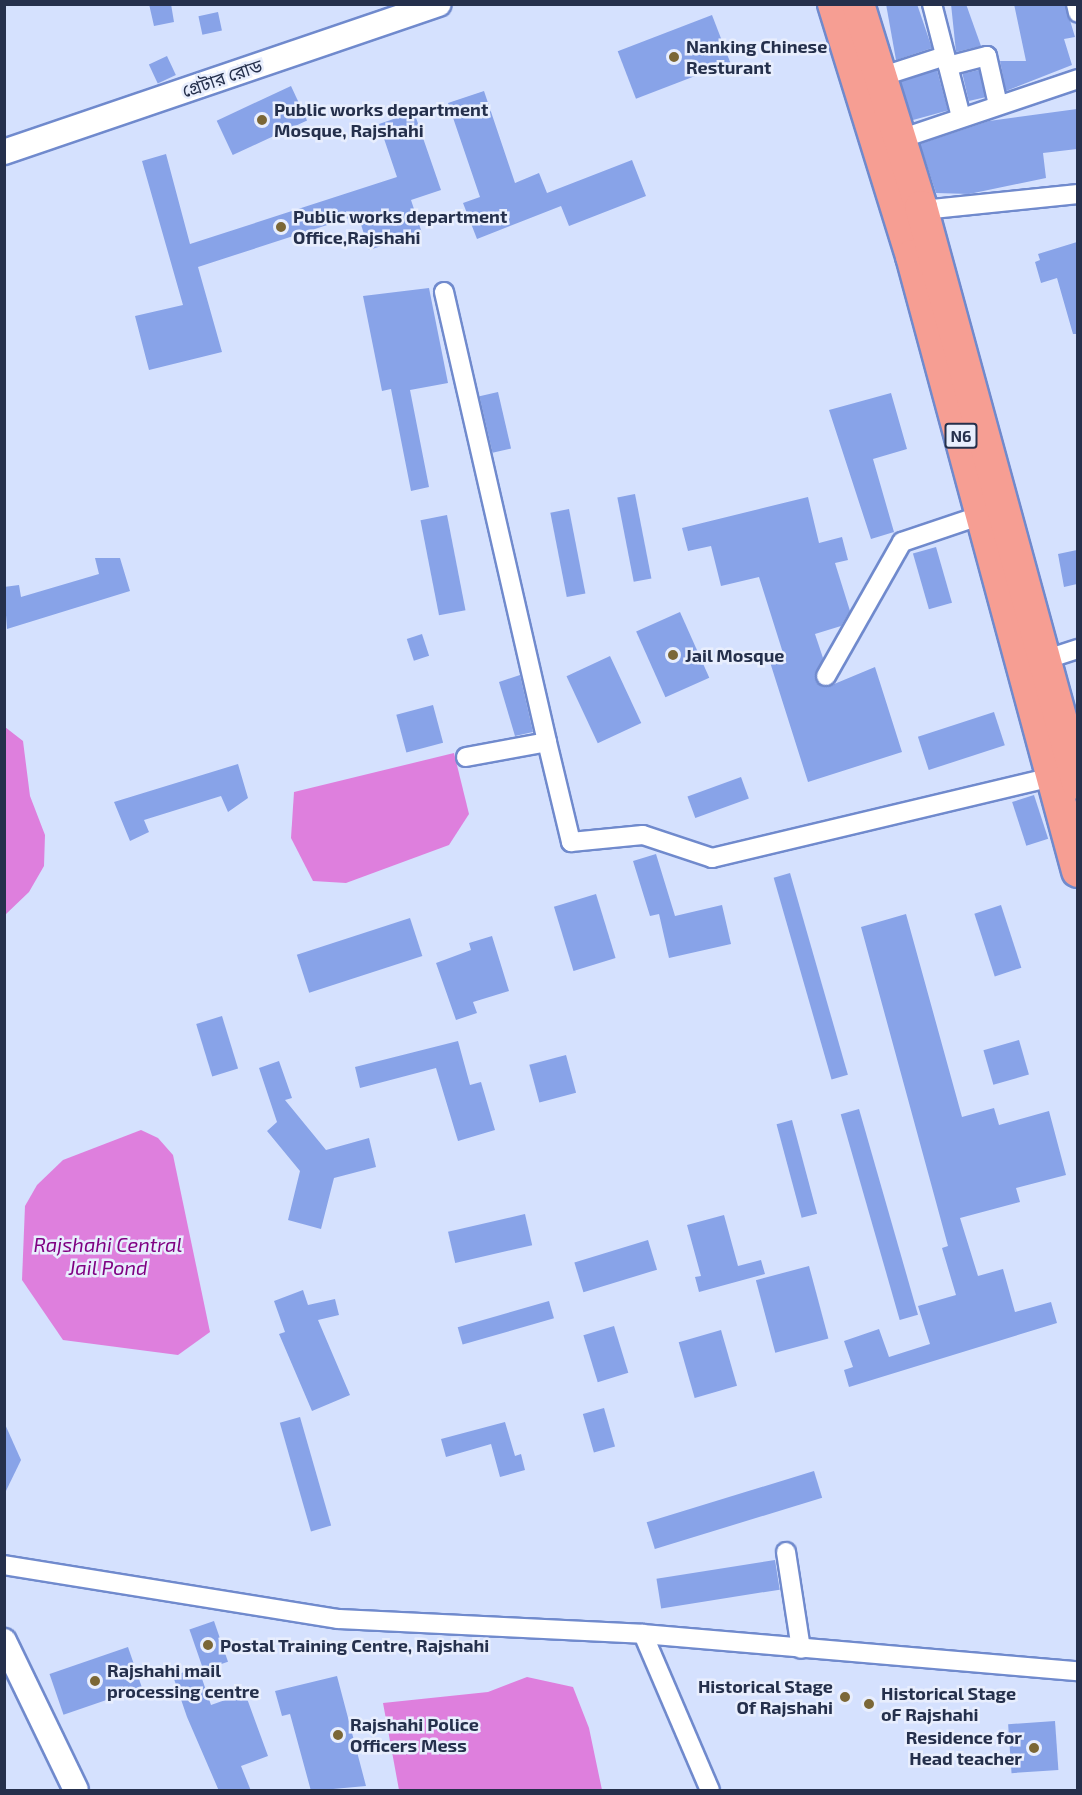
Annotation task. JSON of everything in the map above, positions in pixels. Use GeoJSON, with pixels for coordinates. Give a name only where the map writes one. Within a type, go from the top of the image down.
{"type":"FeatureCollection","features":[{"type":"Feature","properties":{"kind":"highway","name":"N6"},"geometry":{"type":"LineString","coordinates":[[834,4],[911,212],[1044,660],[1070,776],[1077,871]]}},
{"type":"Feature","properties":{"kind":"highway","name":"N6"},"geometry":{"type":"LineString","coordinates":[[858,4],[900,139],[911,212],[982,515],[1070,776]]}},
{"type":"Feature","properties":{"kind":"street","name":"গ্রেটার রোড"},"geometry":{"type":"LineString","coordinates":[[4,152],[439,4]]}},
{"type":"Feature","properties":{"kind":"street"},"geometry":{"type":"LineString","coordinates":[[932,4],[961,117]]}},
{"type":"Feature","properties":{"kind":"street"},"geometry":{"type":"LineString","coordinates":[[1076,4],[1077,14]]}},
{"type":"Feature","properties":{"kind":"street"},"geometry":{"type":"LineString","coordinates":[[880,76],[947,61],[987,56],[998,105]]}},
{"type":"Feature","properties":{"kind":"street"},"geometry":{"type":"LineString","coordinates":[[900,139],[1077,79]]}},
{"type":"Feature","properties":{"kind":"street"},"geometry":{"type":"LineString","coordinates":[[911,212],[1077,194]]}},
{"type":"Feature","properties":{"kind":"street"},"geometry":{"type":"LineString","coordinates":[[444,292],[571,842],[643,835],[712,858],[1070,776]]}},
{"type":"Feature","properties":{"kind":"street"},"geometry":{"type":"LineString","coordinates":[[826,676],[902,542],[982,515]]}},
{"type":"Feature","properties":{"kind":"street"},"geometry":{"type":"LineString","coordinates":[[1044,660],[1077,649]]}},
{"type":"Feature","properties":{"kind":"street"},"geometry":{"type":"LineString","coordinates":[[465,757],[547,742]]}},
{"type":"Feature","properties":{"kind":"street"},"geometry":{"type":"LineString","coordinates":[[786,1552],[801,1649]]}},
{"type":"Feature","properties":{"kind":"street"},"geometry":{"type":"LineString","coordinates":[[4,1565],[338,1619],[643,1634],[1077,1671]]}},
{"type":"Feature","properties":{"kind":"street"},"geometry":{"type":"LineString","coordinates":[[643,1634],[710,1791]]}},
{"type":"Feature","properties":{"kind":"street"},"geometry":{"type":"LineString","coordinates":[[4,1641],[76,1791]]}},
{"type":"Feature","properties":{"kind":"water"},"geometry":{"type":"Polygon","coordinates":[[[5,727],[23,741],[30,796],[45,835],[44,866],[29,892],[5,915],[5,727]]]}},
{"type":"Feature","properties":{"kind":"water"},"geometry":{"type":"Polygon","coordinates":[[[454,753],[469,814],[449,845],[346,883],[313,881],[291,838],[294,792],[454,753]]]}},
{"type":"Feature","properties":{"kind":"water","name":"Rajshahi Central Jail Pond"},"geometry":{"type":"Polygon","coordinates":[[[141,1130],[158,1138],[173,1155],[210,1332],[178,1355],[63,1340],[22,1280],[25,1206],[37,1185],[63,1160],[141,1130]]]}},
{"type":"Feature","properties":{"kind":"water"},"geometry":{"type":"Polygon","coordinates":[[[527,1677],[573,1687],[589,1728],[602,1790],[399,1790],[383,1703],[488,1692],[527,1677]]]}},
{"type":"Feature","properties":{"kind":"building"},"geometry":{"type":"Polygon","coordinates":[[[149,4],[171,4],[174,22],[154,26],[149,4]]]}},
{"type":"Feature","properties":{"kind":"building"},"geometry":{"type":"Polygon","coordinates":[[[886,4],[917,4],[932,48],[896,60],[886,4]]]}},
{"type":"Feature","properties":{"kind":"building"},"geometry":{"type":"Polygon","coordinates":[[[951,4],[966,4],[981,46],[956,52],[951,4]]]}},
{"type":"Feature","properties":{"kind":"building"},"geometry":{"type":"Polygon","coordinates":[[[1014,4],[1065,4],[1075,37],[1064,39],[1072,65],[1006,91],[1000,61],[1026,61],[1014,4]]]}},
{"type":"Feature","properties":{"kind":"building"},"geometry":{"type":"Polygon","coordinates":[[[218,12],[222,31],[202,35],[198,16],[218,12]]]}},
{"type":"Feature","properties":{"kind":"building","name":"Nanking Chinese Resturant"},"geometry":{"type":"Polygon","coordinates":[[[712,15],[730,63],[636,99],[618,51],[712,15]]]}},
{"type":"Feature","properties":{"kind":"building"},"geometry":{"type":"Polygon","coordinates":[[[167,56],[176,75],[158,83],[149,64],[167,56]]]}},
{"type":"Feature","properties":{"kind":"building"},"geometry":{"type":"Polygon","coordinates":[[[937,70],[948,111],[911,120],[900,80],[937,70]]]}},
{"type":"Feature","properties":{"kind":"building"},"geometry":{"type":"Polygon","coordinates":[[[979,70],[985,97],[969,101],[962,74],[979,70]]]}},
{"type":"Feature","properties":{"kind":"building","name":"Public works department Mosque, Rajshahi"},"geometry":{"type":"Polygon","coordinates":[[[291,86],[307,120],[233,155],[217,121],[291,86]]]}},
{"type":"Feature","properties":{"kind":"building"},"geometry":{"type":"Polygon","coordinates":[[[484,91],[515,183],[539,173],[547,193],[632,160],[646,196],[569,226],[561,206],[477,239],[463,203],[480,197],[448,103],[484,91]]]}},
{"type":"Feature","properties":{"kind":"building"},"geometry":{"type":"Polygon","coordinates":[[[1077,109],[1077,149],[1043,153],[1046,178],[969,194],[936,193],[920,144],[989,121],[1077,109]]]}},
{"type":"Feature","properties":{"kind":"building"},"geometry":{"type":"Polygon","coordinates":[[[414,112],[441,190],[411,200],[422,233],[369,250],[358,215],[198,267],[222,352],[149,370],[135,316],[183,305],[142,161],[166,154],[190,244],[397,177],[379,124],[414,112]]]}},
{"type":"Feature","properties":{"kind":"building"},"geometry":{"type":"Polygon","coordinates":[[[1077,242],[1077,334],[1073,334],[1057,278],[1041,283],[1035,262],[1040,260],[1038,254],[1077,242]]]}},
{"type":"Feature","properties":{"kind":"building"},"geometry":{"type":"Polygon","coordinates":[[[429,288],[448,383],[410,390],[429,487],[411,491],[391,389],[382,391],[363,296],[429,288]]]}},
{"type":"Feature","properties":{"kind":"building"},"geometry":{"type":"Polygon","coordinates":[[[498,392],[511,449],[493,453],[479,396],[498,392]]]}},
{"type":"Feature","properties":{"kind":"building"},"geometry":{"type":"Polygon","coordinates":[[[891,393],[907,449],[873,459],[894,532],[871,539],[829,410],[891,393]]]}},
{"type":"Feature","properties":{"kind":"building"},"geometry":{"type":"Polygon","coordinates":[[[635,494],[651,578],[634,582],[617,497],[635,494]]]}},
{"type":"Feature","properties":{"kind":"building"},"geometry":{"type":"Polygon","coordinates":[[[808,497],[819,543],[842,537],[848,560],[835,563],[850,611],[841,626],[815,634],[823,658],[816,681],[827,687],[875,667],[902,752],[808,782],[769,659],[783,653],[759,577],[721,586],[711,546],[688,551],[682,528],[808,497]]]}},
{"type":"Feature","properties":{"kind":"building"},"geometry":{"type":"Polygon","coordinates":[[[569,509],[585,593],[567,597],[550,513],[569,509]]]}},
{"type":"Feature","properties":{"kind":"building"},"geometry":{"type":"Polygon","coordinates":[[[447,515],[466,610],[439,615],[420,520],[447,515]]]}},
{"type":"Feature","properties":{"kind":"building"},"geometry":{"type":"Polygon","coordinates":[[[936,547],[952,603],[929,609],[913,554],[936,547]]]}},
{"type":"Feature","properties":{"kind":"building"},"geometry":{"type":"Polygon","coordinates":[[[1077,550],[1077,584],[1064,587],[1058,554],[1077,550]]]}},
{"type":"Feature","properties":{"kind":"building"},"geometry":{"type":"Polygon","coordinates":[[[95,558],[120,558],[130,591],[7,629],[4,587],[19,585],[21,597],[99,574],[95,558]]]}},
{"type":"Feature","properties":{"kind":"building","name":"Jail Mosque"},"geometry":{"type":"Polygon","coordinates":[[[680,612],[709,678],[665,697],[636,632],[680,612]]]}},
{"type":"Feature","properties":{"kind":"building"},"geometry":{"type":"Polygon","coordinates":[[[422,634],[429,656],[414,661],[407,639],[422,634]]]}},
{"type":"Feature","properties":{"kind":"building"},"geometry":{"type":"Polygon","coordinates":[[[610,656],[641,723],[598,743],[566,676],[610,656]]]}},
{"type":"Feature","properties":{"kind":"building"},"geometry":{"type":"Polygon","coordinates":[[[520,675],[533,732],[515,736],[499,682],[520,675]]]}},
{"type":"Feature","properties":{"kind":"building"},"geometry":{"type":"Polygon","coordinates":[[[433,705],[443,743],[406,753],[396,715],[433,705]]]}},
{"type":"Feature","properties":{"kind":"building"},"geometry":{"type":"Polygon","coordinates":[[[994,712],[1005,745],[929,770],[918,737],[994,712]]]}},
{"type":"Feature","properties":{"kind":"building"},"geometry":{"type":"Polygon","coordinates":[[[238,764],[248,798],[228,812],[221,796],[144,820],[149,832],[130,841],[114,802],[238,764]]]}},
{"type":"Feature","properties":{"kind":"building"},"geometry":{"type":"Polygon","coordinates":[[[741,777],[749,799],[695,818],[687,796],[741,777]]]}},
{"type":"Feature","properties":{"kind":"building"},"geometry":{"type":"Polygon","coordinates":[[[1034,795],[1048,839],[1026,846],[1012,802],[1034,795]]]}},
{"type":"Feature","properties":{"kind":"building"},"geometry":{"type":"Polygon","coordinates":[[[656,854],[675,916],[722,905],[731,944],[669,958],[659,914],[650,916],[633,861],[656,854]]]}},
{"type":"Feature","properties":{"kind":"building"},"geometry":{"type":"Polygon","coordinates":[[[790,873],[848,1075],[832,1080],[774,878],[790,873]]]}},
{"type":"Feature","properties":{"kind":"building"},"geometry":{"type":"Polygon","coordinates":[[[596,894],[616,958],[574,971],[554,907],[596,894]]]}},
{"type":"Feature","properties":{"kind":"building"},"geometry":{"type":"Polygon","coordinates":[[[1001,905],[1021,968],[995,976],[974,914],[1001,905]]]}},
{"type":"Feature","properties":{"kind":"building"},"geometry":{"type":"Polygon","coordinates":[[[906,914],[962,1117],[994,1108],[999,1125],[1049,1111],[1066,1175],[1016,1188],[1020,1202],[960,1218],[978,1276],[1003,1269],[1015,1312],[1051,1302],[1057,1323],[849,1387],[844,1370],[853,1367],[844,1341],[879,1329],[889,1357],[930,1344],[918,1306],[956,1295],[942,1248],[948,1246],[861,927],[906,914]]]}},
{"type":"Feature","properties":{"kind":"building"},"geometry":{"type":"Polygon","coordinates":[[[410,918],[422,956],[309,993],[297,955],[410,918]]]}},
{"type":"Feature","properties":{"kind":"building"},"geometry":{"type":"Polygon","coordinates":[[[492,936],[509,991],[473,1002],[477,1013],[456,1020],[436,963],[471,950],[469,943],[492,936]]]}},
{"type":"Feature","properties":{"kind":"building"},"geometry":{"type":"Polygon","coordinates":[[[222,1016],[238,1069],[212,1076],[196,1024],[222,1016]]]}},
{"type":"Feature","properties":{"kind":"building"},"geometry":{"type":"Polygon","coordinates":[[[1019,1040],[1029,1075],[993,1085],[983,1050],[1019,1040]]]}},
{"type":"Feature","properties":{"kind":"building"},"geometry":{"type":"Polygon","coordinates":[[[458,1041],[470,1085],[481,1082],[495,1130],[458,1141],[436,1068],[360,1088],[355,1067],[458,1041]]]}},
{"type":"Feature","properties":{"kind":"building"},"geometry":{"type":"Polygon","coordinates":[[[566,1055],[576,1093],[539,1103],[529,1065],[566,1055]]]}},
{"type":"Feature","properties":{"kind":"building"},"geometry":{"type":"Polygon","coordinates":[[[279,1061],[292,1098],[285,1100],[326,1150],[369,1138],[376,1167],[334,1178],[321,1229],[288,1220],[300,1171],[267,1131],[277,1122],[259,1068],[279,1061]]]}},
{"type":"Feature","properties":{"kind":"building"},"geometry":{"type":"Polygon","coordinates":[[[859,1109],[918,1315],[900,1320],[841,1114],[859,1109]]]}},
{"type":"Feature","properties":{"kind":"building"},"geometry":{"type":"Polygon","coordinates":[[[792,1120],[817,1214],[802,1218],[777,1124],[792,1120]]]}},
{"type":"Feature","properties":{"kind":"building"},"geometry":{"type":"Polygon","coordinates":[[[525,1214],[532,1245],[455,1263],[448,1232],[525,1214]]]}},
{"type":"Feature","properties":{"kind":"building"},"geometry":{"type":"Polygon","coordinates":[[[724,1215],[738,1266],[761,1260],[765,1274],[699,1292],[695,1277],[701,1276],[687,1225],[724,1215]]]}},
{"type":"Feature","properties":{"kind":"building"},"geometry":{"type":"Polygon","coordinates":[[[648,1240],[657,1270],[583,1292],[574,1263],[648,1240]]]}},
{"type":"Feature","properties":{"kind":"building"},"geometry":{"type":"Polygon","coordinates":[[[809,1266],[828,1338],[775,1353],[756,1280],[809,1266]]]}},
{"type":"Feature","properties":{"kind":"building"},"geometry":{"type":"Polygon","coordinates":[[[303,1290],[308,1305],[335,1299],[339,1315],[318,1320],[350,1395],[312,1411],[279,1334],[285,1332],[274,1301],[303,1290]]]}},
{"type":"Feature","properties":{"kind":"building"},"geometry":{"type":"Polygon","coordinates":[[[549,1301],[554,1318],[463,1344],[458,1327],[549,1301]]]}},
{"type":"Feature","properties":{"kind":"building"},"geometry":{"type":"Polygon","coordinates":[[[614,1326],[628,1373],[598,1382],[583,1335],[614,1326]]]}},
{"type":"Feature","properties":{"kind":"building"},"geometry":{"type":"Polygon","coordinates":[[[721,1330],[737,1386],[695,1398],[679,1342],[721,1330]]]}},
{"type":"Feature","properties":{"kind":"building"},"geometry":{"type":"Polygon","coordinates":[[[604,1408],[615,1446],[594,1453],[583,1414],[604,1408]]]}},
{"type":"Feature","properties":{"kind":"building"},"geometry":{"type":"Polygon","coordinates":[[[300,1417],[331,1526],[311,1531],[280,1423],[300,1417]]]}},
{"type":"Feature","properties":{"kind":"building"},"geometry":{"type":"Polygon","coordinates":[[[4,1422],[21,1460],[4,1495],[4,1422]]]}},
{"type":"Feature","properties":{"kind":"building"},"geometry":{"type":"Polygon","coordinates":[[[505,1422],[515,1456],[521,1454],[525,1470],[500,1477],[491,1444],[446,1457],[441,1439],[505,1422]]]}},
{"type":"Feature","properties":{"kind":"building"},"geometry":{"type":"Polygon","coordinates":[[[814,1471],[822,1498],[655,1549],[647,1522],[814,1471]]]}},
{"type":"Feature","properties":{"kind":"building"},"geometry":{"type":"Polygon","coordinates":[[[775,1560],[780,1590],[661,1608],[656,1579],[775,1560]]]}},
{"type":"Feature","properties":{"kind":"building","name":"Postal Training Centre, Rajshahi"},"geometry":{"type":"Polygon","coordinates":[[[214,1621],[228,1662],[203,1670],[189,1629],[214,1621]]]}},
{"type":"Feature","properties":{"kind":"building","name":"Rajshahi mail processing centre"},"geometry":{"type":"Polygon","coordinates":[[[128,1647],[142,1688],[64,1715],[50,1674],[128,1647]]]}},
{"type":"Feature","properties":{"kind":"building"},"geometry":{"type":"Polygon","coordinates":[[[198,1667],[211,1705],[245,1693],[268,1756],[241,1766],[251,1791],[219,1791],[187,1717],[173,1676],[198,1667]]]}},
{"type":"Feature","properties":{"kind":"building"},"geometry":{"type":"Polygon","coordinates":[[[337,1676],[366,1786],[311,1791],[290,1714],[282,1716],[275,1691],[337,1676]]]}},
{"type":"Feature","properties":{"kind":"building","name":"Residence for Head teacher"},"geometry":{"type":"Polygon","coordinates":[[[1055,1721],[1058,1770],[1012,1773],[1008,1724],[1055,1721]]]}},
{"type":"Feature","properties":{"kind":"place","name":"Nanking Chinese Resturant"},"geometry":{"type":"Point","coordinates":[674,57]}},
{"type":"Feature","properties":{"kind":"place","name":"Public works department Mosque, Rajshahi"},"geometry":{"type":"Point","coordinates":[262,120]}},
{"type":"Feature","properties":{"kind":"place","name":"Public works department Office,Rajshahi"},"geometry":{"type":"Point","coordinates":[281,227]}},
{"type":"Feature","properties":{"kind":"place","name":"Jail Mosque"},"geometry":{"type":"Point","coordinates":[673,655]}},
{"type":"Feature","properties":{"kind":"place","name":"Postal Training Centre, Rajshahi"},"geometry":{"type":"Point","coordinates":[208,1645]}},
{"type":"Feature","properties":{"kind":"place","name":"Rajshahi mail processing centre"},"geometry":{"type":"Point","coordinates":[95,1681]}},
{"type":"Feature","properties":{"kind":"place","name":"Historical Stage Of Rajshahi"},"geometry":{"type":"Point","coordinates":[845,1697]}},
{"type":"Feature","properties":{"kind":"place","name":"Historical Stage oF Rajshahi"},"geometry":{"type":"Point","coordinates":[869,1704]}},
{"type":"Feature","properties":{"kind":"place","name":"Rajshahi Police Officers Mess"},"geometry":{"type":"Point","coordinates":[338,1735]}},
{"type":"Feature","properties":{"kind":"place","name":"Residence for Head teacher"},"geometry":{"type":"Point","coordinates":[1034,1748]}}]}
